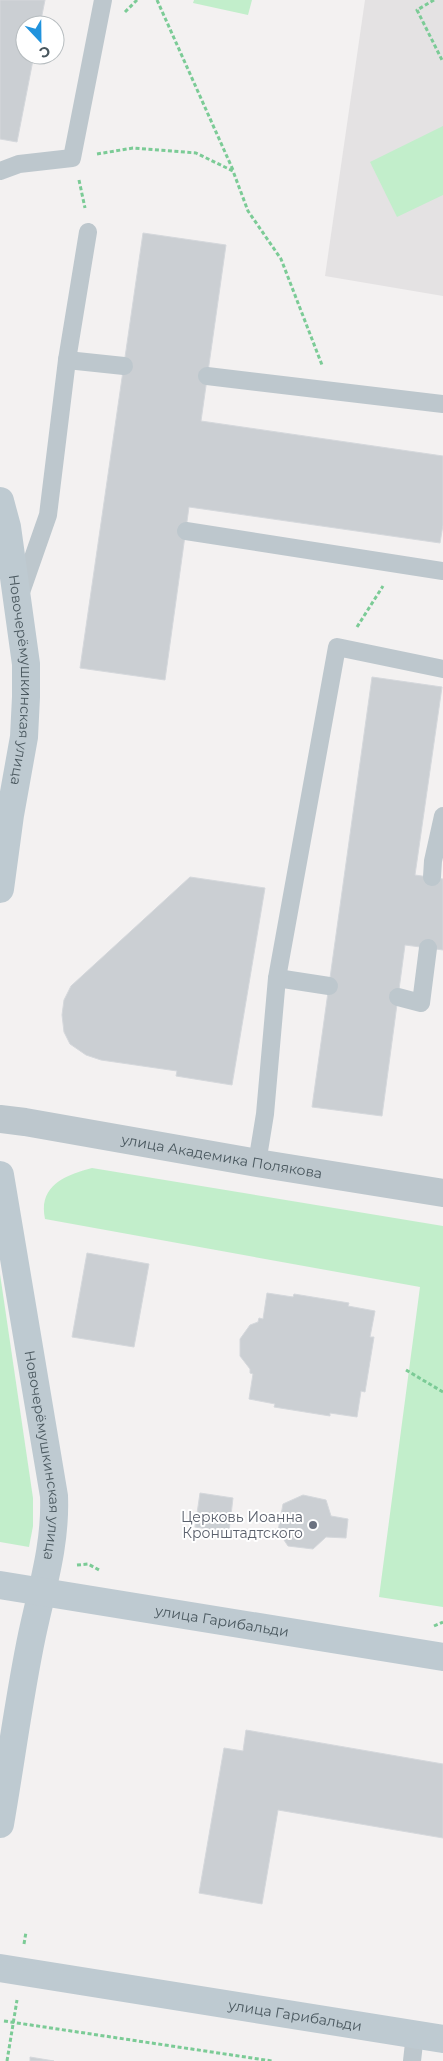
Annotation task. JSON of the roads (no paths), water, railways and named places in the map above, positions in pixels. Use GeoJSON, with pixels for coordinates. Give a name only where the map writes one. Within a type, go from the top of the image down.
{"type":"FeatureCollection","features":[{"type":"Feature","properties":{"kind":"street","name":"Новочерёмушкинская улица"},"geometry":{"type":"LineString","coordinates":[[0,501],[7,527],[26,664],[24,736],[8,783],[0,889]]}},
{"type":"Feature","properties":{"kind":"street","name":"улица Академика Полякова"},"geometry":{"type":"LineString","coordinates":[[0,1119],[35,1123],[257,1163],[443,1193]]}},
{"type":"Feature","properties":{"kind":"street","name":"Новочерёмушкинская улица"},"geometry":{"type":"LineString","coordinates":[[0,1174],[54,1496],[55,1519],[3,1783],[0,1824]]}},
{"type":"Feature","properties":{"kind":"street","name":"улица Гарибальди"},"geometry":{"type":"LineString","coordinates":[[0,1585],[443,1657]]}},
{"type":"Feature","properties":{"kind":"street","name":"улица Гарибальди"},"geometry":{"type":"LineString","coordinates":[[0,1968],[443,2039]]}},
{"type":"Feature","properties":{"kind":"lane"},"geometry":{"type":"LineString","coordinates":[[0,171],[20,164],[72,158],[103,0]]}},
{"type":"Feature","properties":{"kind":"lane"},"geometry":{"type":"LineString","coordinates":[[17,603],[48,514],[67,360],[88,232]]}},
{"type":"Feature","properties":{"kind":"lane"},"geometry":{"type":"LineString","coordinates":[[67,360],[124,366]]}},
{"type":"Feature","properties":{"kind":"lane"},"geometry":{"type":"LineString","coordinates":[[208,376],[331,389],[443,404]]}},
{"type":"Feature","properties":{"kind":"lane"},"geometry":{"type":"LineString","coordinates":[[186,530],[443,571]]}},
{"type":"Feature","properties":{"kind":"lane"},"geometry":{"type":"LineString","coordinates":[[257,1163],[266,1114],[278,978],[337,647],[443,669]]}},
{"type":"Feature","properties":{"kind":"lane"},"geometry":{"type":"LineString","coordinates":[[432,877],[433,861],[443,816]]}},
{"type":"Feature","properties":{"kind":"lane"},"geometry":{"type":"LineString","coordinates":[[398,998],[421,1003],[428,948]]}},
{"type":"Feature","properties":{"kind":"lane"},"geometry":{"type":"LineString","coordinates":[[278,978],[329,986]]}},
{"type":"Feature","properties":{"kind":"lane"},"geometry":{"type":"LineString","coordinates":[[412,2061],[415,2034]]}},
{"type":"Feature","properties":{"kind":"place","name":"Церковь Иоанна Кронштадтского"},"geometry":{"type":"Point","coordinates":[313,1525]}}]}
